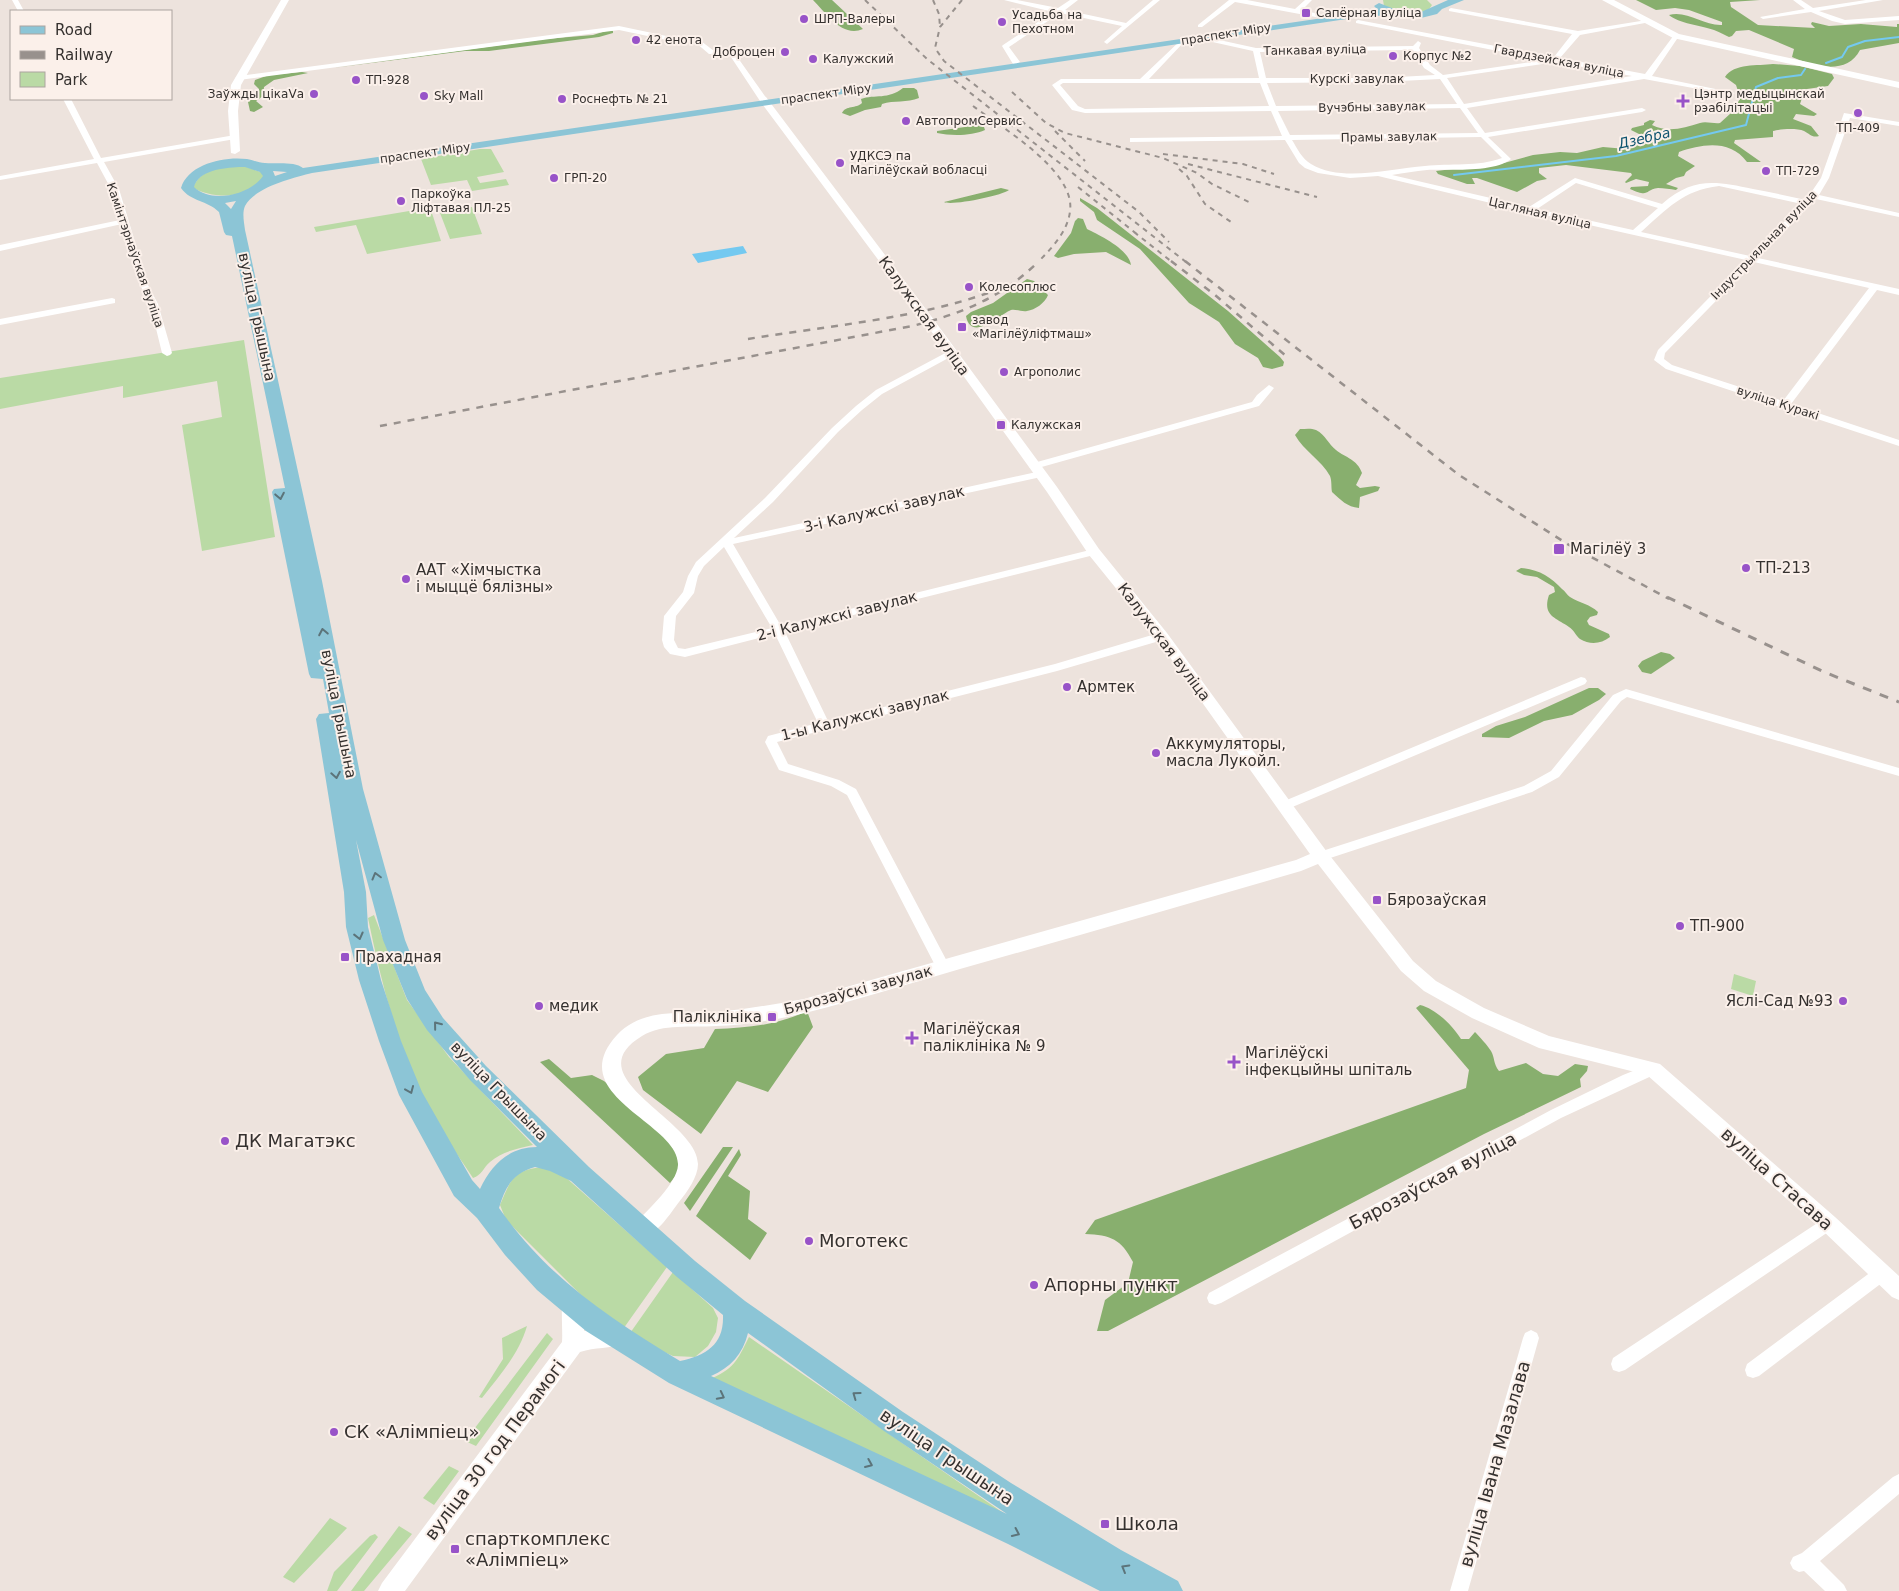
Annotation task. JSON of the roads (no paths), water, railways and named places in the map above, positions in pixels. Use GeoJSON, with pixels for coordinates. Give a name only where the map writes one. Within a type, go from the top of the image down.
{"type":"FeatureCollection","features":[{"type":"Feature","properties":{"kind":"main road","name":"праспект Міру"},"geometry":{"type":"LineString","coordinates":[[764,101],[312,169],[285,176],[257,189],[230,198],[210,199],[194,195],[188,191],[186,185],[197,174],[213,167],[233,163],[302,168],[977,70],[1182,41],[1327,17],[1357,10],[1377,2],[1380,7],[1390,12],[1405,15],[1421,15],[1433,12],[1436,3],[1459,0]]}},
{"type":"Feature","properties":{"kind":"main road"},"geometry":{"type":"LineString","coordinates":[[1607,0],[1676,36],[1899,84]]}},
{"type":"Feature","properties":{"kind":"main road","name":"праспект Міру"},"geometry":{"type":"LineString","coordinates":[[977,70],[1016,62],[1327,17],[1390,12]]}},
{"type":"Feature","properties":{"kind":"main road"},"geometry":{"type":"LineString","coordinates":[[257,166],[267,171],[269,176],[257,189]]}},
{"type":"Feature","properties":{"kind":"main road","name":"вуліца Грышына"},"geometry":{"type":"LineString","coordinates":[[257,189],[238,206],[236,212],[238,230],[317,600],[353,789],[394,940],[415,993],[435,1024],[478,1073],[580,1174],[686,1269],[736,1309],[890,1420],[1032,1513],[1168,1591]]}},
{"type":"Feature","properties":{"kind":"main road","name":"вуліца Грышына"},"geometry":{"type":"LineString","coordinates":[[210,199],[224,207],[228,214],[289,542],[318,677],[355,892],[357,927],[370,980],[390,1041],[411,1095],[463,1188],[486,1210],[507,1241],[570,1303],[617,1336],[678,1374],[808,1438],[901,1478],[1053,1550],[1130,1591]]}},
{"type":"Feature","properties":{"kind":"main road"},"geometry":{"type":"LineString","coordinates":[[486,1210],[492,1187],[501,1173],[518,1161],[535,1157],[555,1162],[580,1174]]}},
{"type":"Feature","properties":{"kind":"main road"},"geometry":{"type":"LineString","coordinates":[[678,1374],[700,1370],[717,1360],[729,1346],[736,1330],[736,1309]]}},
{"type":"Feature","properties":{"kind":"street"},"geometry":{"type":"LineString","coordinates":[[236,151],[234,94],[239,78],[285,0]]}},
{"type":"Feature","properties":{"kind":"street"},"geometry":{"type":"LineString","coordinates":[[1007,0],[1128,25]]}},
{"type":"Feature","properties":{"kind":"street"},"geometry":{"type":"LineString","coordinates":[[1016,62],[1005,46],[1075,0]]}},
{"type":"Feature","properties":{"kind":"street"},"geometry":{"type":"LineString","coordinates":[[1107,42],[1157,0]]}},
{"type":"Feature","properties":{"kind":"street"},"geometry":{"type":"LineString","coordinates":[[1200,26],[1234,0],[1327,17]]}},
{"type":"Feature","properties":{"kind":"street"},"geometry":{"type":"LineString","coordinates":[[1297,11],[1309,0]]}},
{"type":"Feature","properties":{"kind":"street"},"geometry":{"type":"LineString","coordinates":[[1796,0],[1827,18],[1844,23],[1899,18]]}},
{"type":"Feature","properties":{"kind":"street"},"geometry":{"type":"LineString","coordinates":[[1763,17],[1880,0]]}},
{"type":"Feature","properties":{"kind":"street"},"geometry":{"type":"LineString","coordinates":[[1450,10],[1578,34]]}},
{"type":"Feature","properties":{"kind":"street"},"geometry":{"type":"LineString","coordinates":[[1555,60],[1573,37],[1578,34],[1645,21]]}},
{"type":"Feature","properties":{"kind":"street","name":"Гвардзейская вуліца"},"geometry":{"type":"LineString","coordinates":[[1358,22],[1731,93]]}},
{"type":"Feature","properties":{"kind":"street"},"geometry":{"type":"LineString","coordinates":[[239,78],[620,28],[676,40],[697,40],[706,51],[716,54],[731,52],[764,101]]}},
{"type":"Feature","properties":{"kind":"street"},"geometry":{"type":"LineString","coordinates":[[1256,50],[1263,80],[1273,108],[1303,163],[1320,170],[1337,173],[1379,174],[1507,159],[1484,135],[1442,77],[1427,66],[1414,48],[1425,35]]}},
{"type":"Feature","properties":{"kind":"street","name":"Вучэбны завулак"},"geometry":{"type":"LineString","coordinates":[[1056,85],[1075,108],[1085,111],[1463,106],[1651,73],[1676,36]]}},
{"type":"Feature","properties":{"kind":"street","name":"Танкавая вуліца"},"geometry":{"type":"LineString","coordinates":[[1201,38],[1256,50],[1414,48]]}},
{"type":"Feature","properties":{"kind":"street"},"geometry":{"type":"LineString","coordinates":[[1142,81],[1182,41]]}},
{"type":"Feature","properties":{"kind":"street","name":"Курскі завулак"},"geometry":{"type":"LineString","coordinates":[[1056,85],[1061,81],[1380,80],[1442,77],[1555,60]]}},
{"type":"Feature","properties":{"kind":"street","name":"Камінтэрнаўская вуліца"},"geometry":{"type":"LineString","coordinates":[[68,100],[115,189],[144,285],[154,304],[167,353]]}},
{"type":"Feature","properties":{"kind":"street","name":"Калужская вуліца"},"geometry":{"type":"LineString","coordinates":[[764,101],[930,322],[951,354],[1038,470],[1094,552],[1162,636],[1286,805],[1321,856],[1407,966],[1430,986],[1478,1013],[1546,1043],[1653,1069]]}},
{"type":"Feature","properties":{"kind":"street","name":"Прамы завулак"},"geometry":{"type":"LineString","coordinates":[[1133,140],[1484,135],[1642,110]]}},
{"type":"Feature","properties":{"kind":"street","name":"Індустрыяльная вуліца"},"geometry":{"type":"LineString","coordinates":[[1659,360],[1661,352],[1810,199],[1825,178],[1847,115],[1899,124]]}},
{"type":"Feature","properties":{"kind":"street"},"geometry":{"type":"LineString","coordinates":[[0,178],[235,137]]}},
{"type":"Feature","properties":{"kind":"street"},"geometry":{"type":"LineString","coordinates":[[236,151],[257,166]]}},
{"type":"Feature","properties":{"kind":"street"},"geometry":{"type":"LineString","coordinates":[[213,167],[236,151]]}},
{"type":"Feature","properties":{"kind":"street"},"geometry":{"type":"LineString","coordinates":[[1423,168],[1427,178],[1444,190]]}},
{"type":"Feature","properties":{"kind":"street","name":"Цагляная вуліца"},"geometry":{"type":"LineString","coordinates":[[1379,174],[1528,211],[1620,231],[1635,232],[1899,292]]}},
{"type":"Feature","properties":{"kind":"street"},"geometry":{"type":"LineString","coordinates":[[1528,211],[1575,180],[1662,207]]}},
{"type":"Feature","properties":{"kind":"street"},"geometry":{"type":"LineString","coordinates":[[1635,232],[1662,207],[1686,191],[1711,184],[1899,215]]}},
{"type":"Feature","properties":{"kind":"street"},"geometry":{"type":"LineString","coordinates":[[0,248],[126,222]]}},
{"type":"Feature","properties":{"kind":"street"},"geometry":{"type":"LineString","coordinates":[[1784,405],[1874,287]]}},
{"type":"Feature","properties":{"kind":"street"},"geometry":{"type":"LineString","coordinates":[[0,322],[112,301]]}},
{"type":"Feature","properties":{"kind":"street"},"geometry":{"type":"LineString","coordinates":[[824,724],[779,631],[726,541],[859,408],[880,392],[951,354]]}},
{"type":"Feature","properties":{"kind":"street","name":"вуліца Куракі"},"geometry":{"type":"LineString","coordinates":[[1659,360],[1669,367],[1899,443]]}},
{"type":"Feature","properties":{"kind":"street","name":"3-і Калужскі завулак"},"geometry":{"type":"LineString","coordinates":[[726,541],[738,541],[1038,470],[1256,404],[1260,397],[1270,388]]}},
{"type":"Feature","properties":{"kind":"street","name":"2-і Калужскі завулак"},"geometry":{"type":"LineString","coordinates":[[726,541],[700,564],[693,576],[688,593],[670,616],[668,640],[670,647],[674,651],[686,653],[1094,552]]}},
{"type":"Feature","properties":{"kind":"street","name":"1-ы Калужскі завулак"},"geometry":{"type":"LineString","coordinates":[[943,967],[852,792],[835,783],[783,767],[772,747],[772,739],[824,724],[1057,667],[1162,636]]}},
{"type":"Feature","properties":{"kind":"street"},"geometry":{"type":"LineString","coordinates":[[1286,805],[1581,681]]}},
{"type":"Feature","properties":{"kind":"street"},"geometry":{"type":"LineString","coordinates":[[1321,856],[1528,789],[1555,774],[1617,698],[1626,693],[1899,772]]}},
{"type":"Feature","properties":{"kind":"street","name":"Бярозаўскі завулак"},"geometry":{"type":"LineString","coordinates":[[643,1229],[686,1177],[689,1163],[682,1149],[669,1132],[660,1122],[624,1094],[614,1077],[611,1062],[614,1053],[624,1040],[639,1028],[658,1021],[715,1019],[770,1014],[943,967],[1301,864],[1321,856]]}},
{"type":"Feature","properties":{"kind":"street","name":"вуліца Стасава"},"geometry":{"type":"LineString","coordinates":[[1653,1069],[1828,1224],[1899,1290]]}},
{"type":"Feature","properties":{"kind":"street","name":"Бярозаўская вуліца"},"geometry":{"type":"LineString","coordinates":[[1215,1298],[1547,1119],[1628,1079],[1653,1069]]}},
{"type":"Feature","properties":{"kind":"street"},"geometry":{"type":"LineString","coordinates":[[1619,1364],[1828,1224]]}},
{"type":"Feature","properties":{"kind":"street"},"geometry":{"type":"LineString","coordinates":[[1753,1370],[1881,1274]]}},
{"type":"Feature","properties":{"kind":"street"},"geometry":{"type":"LineString","coordinates":[[570,1303],[574,1315],[573,1346]]}},
{"type":"Feature","properties":{"kind":"street","name":"вуліца 30 год Перамогі"},"geometry":{"type":"LineString","coordinates":[[390,1591],[573,1346],[593,1338],[617,1336]]}},
{"type":"Feature","properties":{"kind":"street","name":"вуліца Iвана Мазалава"},"geometry":{"type":"LineString","coordinates":[[1459,1591],[1531,1338]]}},
{"type":"Feature","properties":{"kind":"street"},"geometry":{"type":"LineString","coordinates":[[1838,1591],[1803,1562],[1899,1483]]}},
{"type":"Feature","properties":{"kind":"water"},"geometry":{"type":"Polygon","coordinates":[[[743,246],[747,253],[698,263],[692,254],[743,246]]]}},
{"type":"Feature","properties":{"kind":"waterway","name":"Дзебра"},"geometry":{"type":"LineString","coordinates":[[1826,63],[1842,57],[1848,47],[1865,41],[1899,37]]}},
{"type":"Feature","properties":{"kind":"waterway","name":"Дзебра"},"geometry":{"type":"LineString","coordinates":[[1454,175],[1616,156],[1746,125],[1756,87],[1778,78],[1801,75],[1805,69]]}},
{"type":"Feature","properties":{"kind":"railway"},"geometry":{"type":"LineString","coordinates":[[865,0],[927,59],[1186,262]]}},
{"type":"Feature","properties":{"kind":"railway"},"geometry":{"type":"LineString","coordinates":[[933,0],[939,14],[940,27]]}},
{"type":"Feature","properties":{"kind":"railway"},"geometry":{"type":"LineString","coordinates":[[940,27],[962,0]]}},
{"type":"Feature","properties":{"kind":"railway"},"geometry":{"type":"LineString","coordinates":[[940,27],[935,48],[944,61],[1139,212],[1169,242]]}},
{"type":"Feature","properties":{"kind":"railway"},"geometry":{"type":"LineString","coordinates":[[1012,92],[1046,123],[1065,133],[1163,158],[1197,173],[1212,184],[1251,203]]}},
{"type":"Feature","properties":{"kind":"railway"},"geometry":{"type":"LineString","coordinates":[[973,106],[1034,151],[1061,181],[1069,196],[1069,218],[1063,232],[1039,261]]}},
{"type":"Feature","properties":{"kind":"railway"},"geometry":{"type":"LineString","coordinates":[[1055,131],[1085,161]]}},
{"type":"Feature","properties":{"kind":"railway"},"geometry":{"type":"LineString","coordinates":[[1163,154],[1243,164],[1274,174]]}},
{"type":"Feature","properties":{"kind":"railway"},"geometry":{"type":"LineString","coordinates":[[1188,164],[1317,197]]}},
{"type":"Feature","properties":{"kind":"railway"},"geometry":{"type":"LineString","coordinates":[[1179,169],[1187,176],[1205,204],[1231,222]]}},
{"type":"Feature","properties":{"kind":"railway"},"geometry":{"type":"LineString","coordinates":[[1078,187],[1138,235]]}},
{"type":"Feature","properties":{"kind":"railway"},"geometry":{"type":"LineString","coordinates":[[1134,232],[1172,262]]}},
{"type":"Feature","properties":{"kind":"railway"},"geometry":{"type":"LineString","coordinates":[[380,426],[912,326],[964,310],[996,294],[1011,285],[1039,261]]}},
{"type":"Feature","properties":{"kind":"railway"},"geometry":{"type":"LineString","coordinates":[[1171,261],[1215,295],[1286,356]]}},
{"type":"Feature","properties":{"kind":"railway"},"geometry":{"type":"LineString","coordinates":[[1185,261],[1459,475],[1569,545],[1669,599]]}},
{"type":"Feature","properties":{"kind":"railway"},"geometry":{"type":"LineString","coordinates":[[748,339],[900,316],[960,302],[988,293]]}},
{"type":"Feature","properties":{"kind":"railway"},"geometry":{"type":"LineString","coordinates":[[1667,597],[1824,672],[1899,702]]}},
{"type":"Feature","properties":{"kind":"place","name":"Сапёрная вуліца"},"geometry":{"type":"Point","coordinates":[1306,13]}},
{"type":"Feature","properties":{"kind":"place","name":"ШРП-Валеры"},"geometry":{"type":"Point","coordinates":[804,19]}},
{"type":"Feature","properties":{"kind":"place","name":"Усадьба на Пехотном"},"geometry":{"type":"Point","coordinates":[1002,22]}},
{"type":"Feature","properties":{"kind":"place","name":"42 енота"},"geometry":{"type":"Point","coordinates":[636,40]}},
{"type":"Feature","properties":{"kind":"place","name":"Доброцен"},"geometry":{"type":"Point","coordinates":[785,52]}},
{"type":"Feature","properties":{"kind":"place","name":"Корпус №2"},"geometry":{"type":"Point","coordinates":[1393,56]}},
{"type":"Feature","properties":{"kind":"place","name":"Калужский"},"geometry":{"type":"Point","coordinates":[813,59]}},
{"type":"Feature","properties":{"kind":"place","name":"ТП-928"},"geometry":{"type":"Point","coordinates":[356,80]}},
{"type":"Feature","properties":{"kind":"place","name":"Заўжды цікаVа"},"geometry":{"type":"Point","coordinates":[314,94]}},
{"type":"Feature","properties":{"kind":"place","name":"Sky Mall"},"geometry":{"type":"Point","coordinates":[424,96]}},
{"type":"Feature","properties":{"kind":"place","name":"Роснефть № 21"},"geometry":{"type":"Point","coordinates":[562,99]}},
{"type":"Feature","properties":{"kind":"place","name":"Цэнтр медыцынскай рэабілітацыі"},"geometry":{"type":"Point","coordinates":[1683,101]}},
{"type":"Feature","properties":{"kind":"place","name":"ТП-409"},"geometry":{"type":"Point","coordinates":[1858,113]}},
{"type":"Feature","properties":{"kind":"place","name":"АвтопромСервис"},"geometry":{"type":"Point","coordinates":[906,121]}},
{"type":"Feature","properties":{"kind":"place","name":"УДКСЭ па Магілёўскай вобласці"},"geometry":{"type":"Point","coordinates":[840,163]}},
{"type":"Feature","properties":{"kind":"place","name":"ТП-729"},"geometry":{"type":"Point","coordinates":[1766,171]}},
{"type":"Feature","properties":{"kind":"place","name":"ГРП-20"},"geometry":{"type":"Point","coordinates":[554,178]}},
{"type":"Feature","properties":{"kind":"place","name":"Паркоўка Ліфтавая ПЛ-25"},"geometry":{"type":"Point","coordinates":[401,201]}},
{"type":"Feature","properties":{"kind":"place","name":"Колесоплюс"},"geometry":{"type":"Point","coordinates":[969,287]}},
{"type":"Feature","properties":{"kind":"place","name":"завод «Магілёўліфтмаш»"},"geometry":{"type":"Point","coordinates":[962,327]}},
{"type":"Feature","properties":{"kind":"place","name":"Агрополис"},"geometry":{"type":"Point","coordinates":[1004,372]}},
{"type":"Feature","properties":{"kind":"place","name":"Калужская"},"geometry":{"type":"Point","coordinates":[1001,425]}},
{"type":"Feature","properties":{"kind":"place","name":"Магілёў 3"},"geometry":{"type":"Point","coordinates":[1559,549]}},
{"type":"Feature","properties":{"kind":"place","name":"ТП-213"},"geometry":{"type":"Point","coordinates":[1746,568]}},
{"type":"Feature","properties":{"kind":"place","name":"ААТ «Хімчыстка і мыццё бялізны»"},"geometry":{"type":"Point","coordinates":[406,579]}},
{"type":"Feature","properties":{"kind":"place","name":"Армтек"},"geometry":{"type":"Point","coordinates":[1067,687]}},
{"type":"Feature","properties":{"kind":"place","name":"Аккумуляторы, масла Лукойл."},"geometry":{"type":"Point","coordinates":[1156,753]}},
{"type":"Feature","properties":{"kind":"place","name":"Бярозаўская"},"geometry":{"type":"Point","coordinates":[1377,900]}},
{"type":"Feature","properties":{"kind":"place","name":"ТП-900"},"geometry":{"type":"Point","coordinates":[1680,926]}},
{"type":"Feature","properties":{"kind":"place","name":"Прахадная"},"geometry":{"type":"Point","coordinates":[345,957]}},
{"type":"Feature","properties":{"kind":"place","name":"Яслі-Сад №93"},"geometry":{"type":"Point","coordinates":[1843,1001]}},
{"type":"Feature","properties":{"kind":"place","name":"медик"},"geometry":{"type":"Point","coordinates":[539,1006]}},
{"type":"Feature","properties":{"kind":"place","name":"Паліклініка"},"geometry":{"type":"Point","coordinates":[772,1017]}},
{"type":"Feature","properties":{"kind":"place","name":"Магілёўская паліклініка № 9"},"geometry":{"type":"Point","coordinates":[912,1038]}},
{"type":"Feature","properties":{"kind":"place","name":"Магілёўскі інфекцыйны шпіталь"},"geometry":{"type":"Point","coordinates":[1234,1062]}},
{"type":"Feature","properties":{"kind":"place","name":"ДК Магатэкс"},"geometry":{"type":"Point","coordinates":[225,1141]}},
{"type":"Feature","properties":{"kind":"place","name":"Моготекс"},"geometry":{"type":"Point","coordinates":[809,1241]}},
{"type":"Feature","properties":{"kind":"place","name":"Апорны пункт"},"geometry":{"type":"Point","coordinates":[1034,1285]}},
{"type":"Feature","properties":{"kind":"place","name":"СК «Алімпіец»"},"geometry":{"type":"Point","coordinates":[334,1432]}},
{"type":"Feature","properties":{"kind":"place","name":"Школа"},"geometry":{"type":"Point","coordinates":[1105,1524]}},
{"type":"Feature","properties":{"kind":"place","name":"спарткомплекс «Алімпіец»"},"geometry":{"type":"Point","coordinates":[455,1549]}}]}
